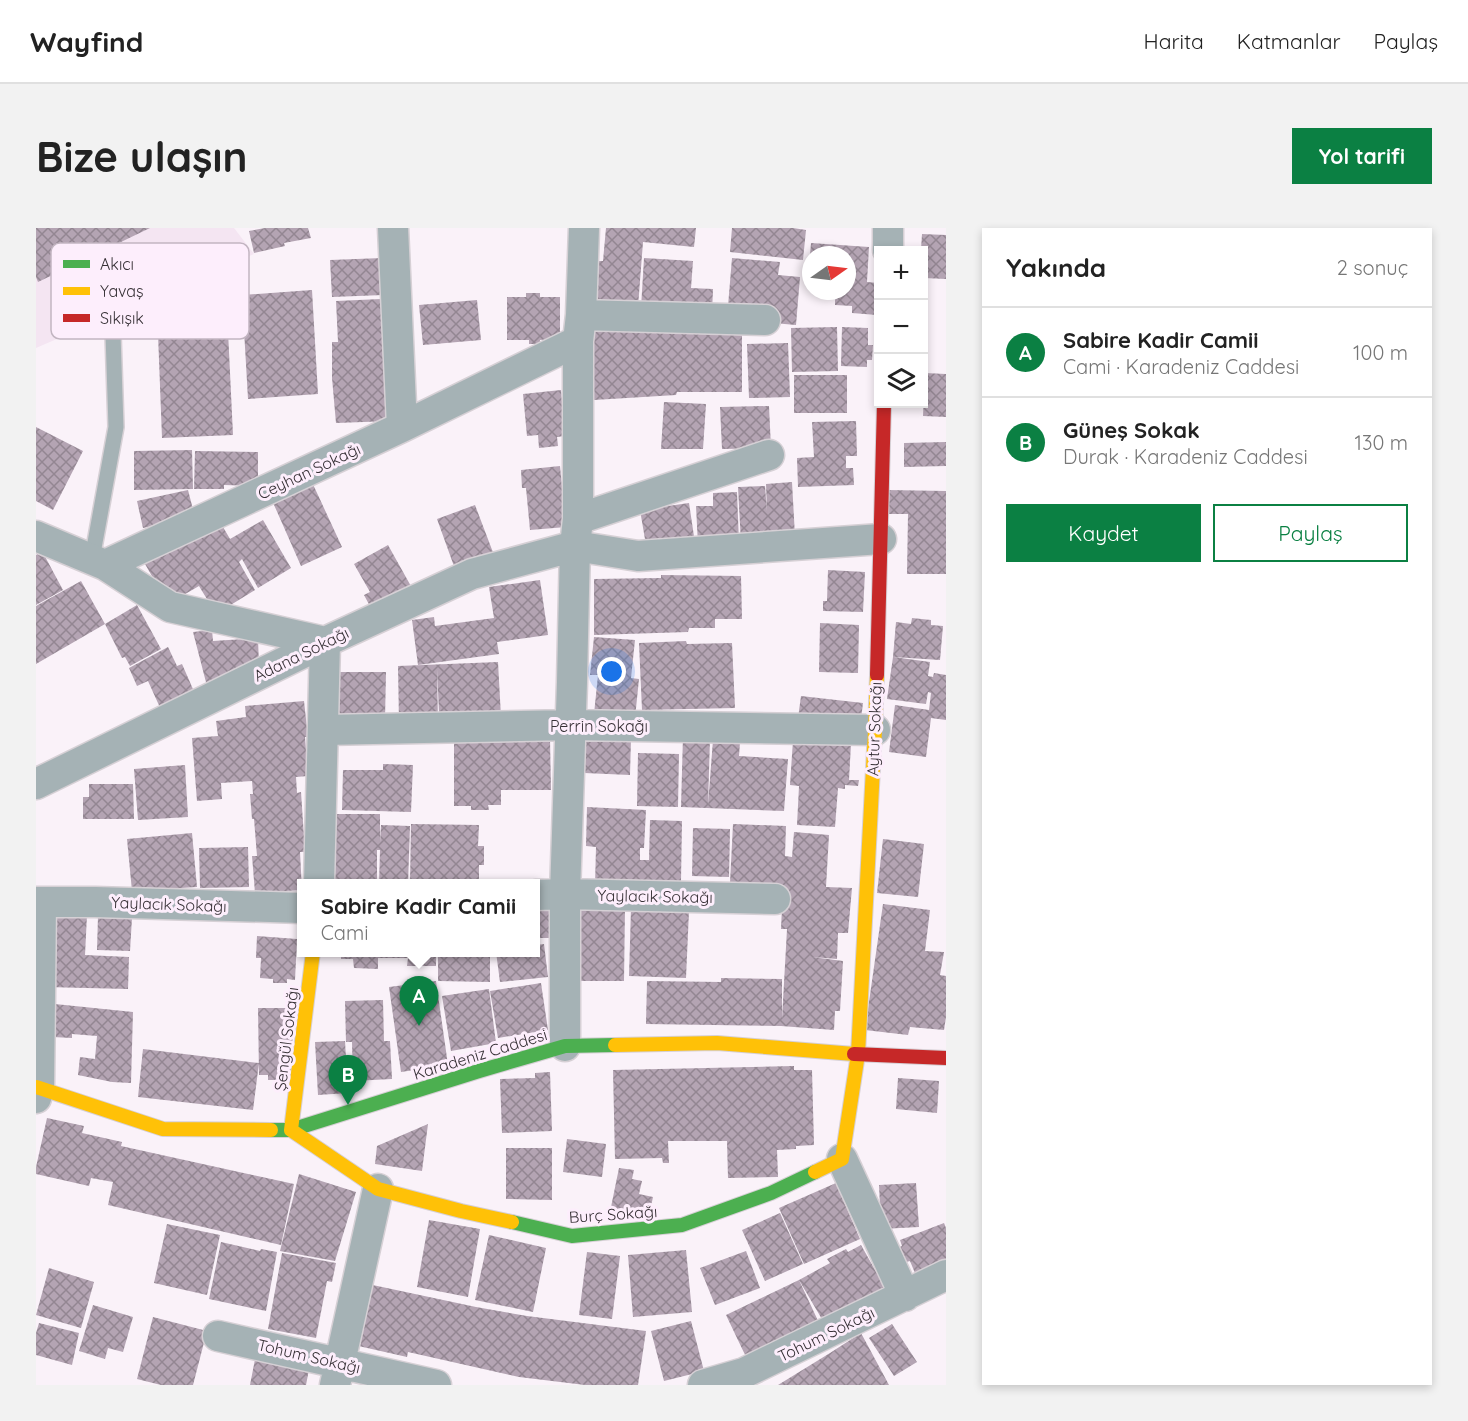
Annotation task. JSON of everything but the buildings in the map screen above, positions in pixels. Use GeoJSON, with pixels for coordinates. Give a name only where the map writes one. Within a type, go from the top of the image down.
{"type":"FeatureCollection","features":[{"type":"Feature","properties":{"kind":"street"},"geometry":{"type":"LineString","coordinates":[[393,228],[402,428]]}},
{"type":"Feature","properties":{"kind":"street"},"geometry":{"type":"LineString","coordinates":[[565,1046],[550,894],[571,724],[584,228]]}},
{"type":"Feature","properties":{"kind":"street"},"geometry":{"type":"LineString","coordinates":[[888,228],[888,246]]}},
{"type":"Feature","properties":{"kind":"street"},"geometry":{"type":"LineString","coordinates":[[580,328],[765,320]]}},
{"type":"Feature","properties":{"kind":"street","name":"Ceyhan Sokağı"},"geometry":{"type":"LineString","coordinates":[[99,562],[402,428],[580,328]]}},
{"type":"Feature","properties":{"kind":"street","name":"Aytur Sokağı"},"geometry":{"type":"LineString","coordinates":[[858,1054],[875,730],[884,408]]}},
{"type":"Feature","properties":{"kind":"street","name":"Adana Sokağı"},"geometry":{"type":"LineString","coordinates":[[36,784],[325,642],[472,574],[769,455]]}},
{"type":"Feature","properties":{"kind":"street"},"geometry":{"type":"LineString","coordinates":[[576,532],[638,556],[881,539]]}},
{"type":"Feature","properties":{"kind":"street"},"geometry":{"type":"LineString","coordinates":[[36,536],[99,562],[170,608],[325,642],[319,879]]}},
{"type":"Feature","properties":{"kind":"street","name":"Perrin Sokağı"},"geometry":{"type":"LineString","coordinates":[[324,730],[571,724],[875,730]]}},
{"type":"Feature","properties":{"kind":"street","name":"Yaylacık Sokağı"},"geometry":{"type":"LineString","coordinates":[[550,894],[775,898]]}},
{"type":"Feature","properties":{"kind":"street"},"geometry":{"type":"LineString","coordinates":[[37,1091],[39,902]]}},
{"type":"Feature","properties":{"kind":"street","name":"Yaylacık Sokağı"},"geometry":{"type":"LineString","coordinates":[[39,902],[297,908]]}},
{"type":"Feature","properties":{"kind":"street","name":"Şengül Sokağı"},"geometry":{"type":"LineString","coordinates":[[291,1130],[312,957]]}},
{"type":"Feature","properties":{"kind":"street","name":"Karadeniz Caddesi"},"geometry":{"type":"LineString","coordinates":[[37,1091],[163,1129],[291,1130],[565,1046],[717,1043],[946,1058]]}},
{"type":"Feature","properties":{"kind":"street"},"geometry":{"type":"LineString","coordinates":[[858,1054],[842,1159],[904,1296]]}},
{"type":"Feature","properties":{"kind":"street","name":"Burç Sokağı"},"geometry":{"type":"LineString","coordinates":[[291,1130],[378,1190],[572,1236],[682,1225],[771,1193],[842,1159]]}},
{"type":"Feature","properties":{"kind":"street"},"geometry":{"type":"LineString","coordinates":[[337,1374],[378,1190]]}},
{"type":"Feature","properties":{"kind":"street","name":"Tohum Sokağı"},"geometry":{"type":"LineString","coordinates":[[704,1385],[744,1374],[946,1275]]}},
{"type":"Feature","properties":{"kind":"street","name":"Tohum Sokağı"},"geometry":{"type":"LineString","coordinates":[[218,1336],[337,1374],[436,1385]]}},
{"type":"Feature","properties":{"kind":"lane"},"geometry":{"type":"LineString","coordinates":[[99,562],[116,427],[113,339]]}},
{"type":"Feature","properties":{"kind":"shaded area"},"geometry":{"type":"Polygon","coordinates":[[[36,228],[234,228],[246,243],[51,243],[51,339],[57,339],[36,348],[36,228]]]}},
{"type":"Feature","properties":{"kind":"traffic: fast"},"geometry":{"type":"LineString","coordinates":[[271,1130],[291,1130],[565,1046],[615,1045]]}},
{"type":"Feature","properties":{"kind":"traffic: fast"},"geometry":{"type":"LineString","coordinates":[[512,1222],[572,1236],[682,1225],[771,1193],[815,1172]]}},
{"type":"Feature","properties":{"kind":"traffic: slow"},"geometry":{"type":"LineString","coordinates":[[815,1172],[842,1159],[858,1054],[877,675]]}},
{"type":"Feature","properties":{"kind":"traffic: slow"},"geometry":{"type":"LineString","coordinates":[[312,957],[291,1130],[378,1189],[512,1222]]}},
{"type":"Feature","properties":{"kind":"traffic: slow"},"geometry":{"type":"LineString","coordinates":[[615,1045],[717,1043],[854,1054]]}},
{"type":"Feature","properties":{"kind":"traffic: slow"},"geometry":{"type":"LineString","coordinates":[[36,1087],[163,1129],[271,1130]]}},
{"type":"Feature","properties":{"kind":"traffic: jam"},"geometry":{"type":"LineString","coordinates":[[877,675],[884,408]]}},
{"type":"Feature","properties":{"kind":"traffic: jam"},"geometry":{"type":"LineString","coordinates":[[854,1054],[946,1058]]}},
{"type":"Feature","properties":{"kind":"place","name":"Sabire Kadir Camii"},"geometry":{"type":"Point","coordinates":[419,1026]}},
{"type":"Feature","properties":{"kind":"place","name":"Güneş Sokak"},"geometry":{"type":"Point","coordinates":[348,1105]}}]}
